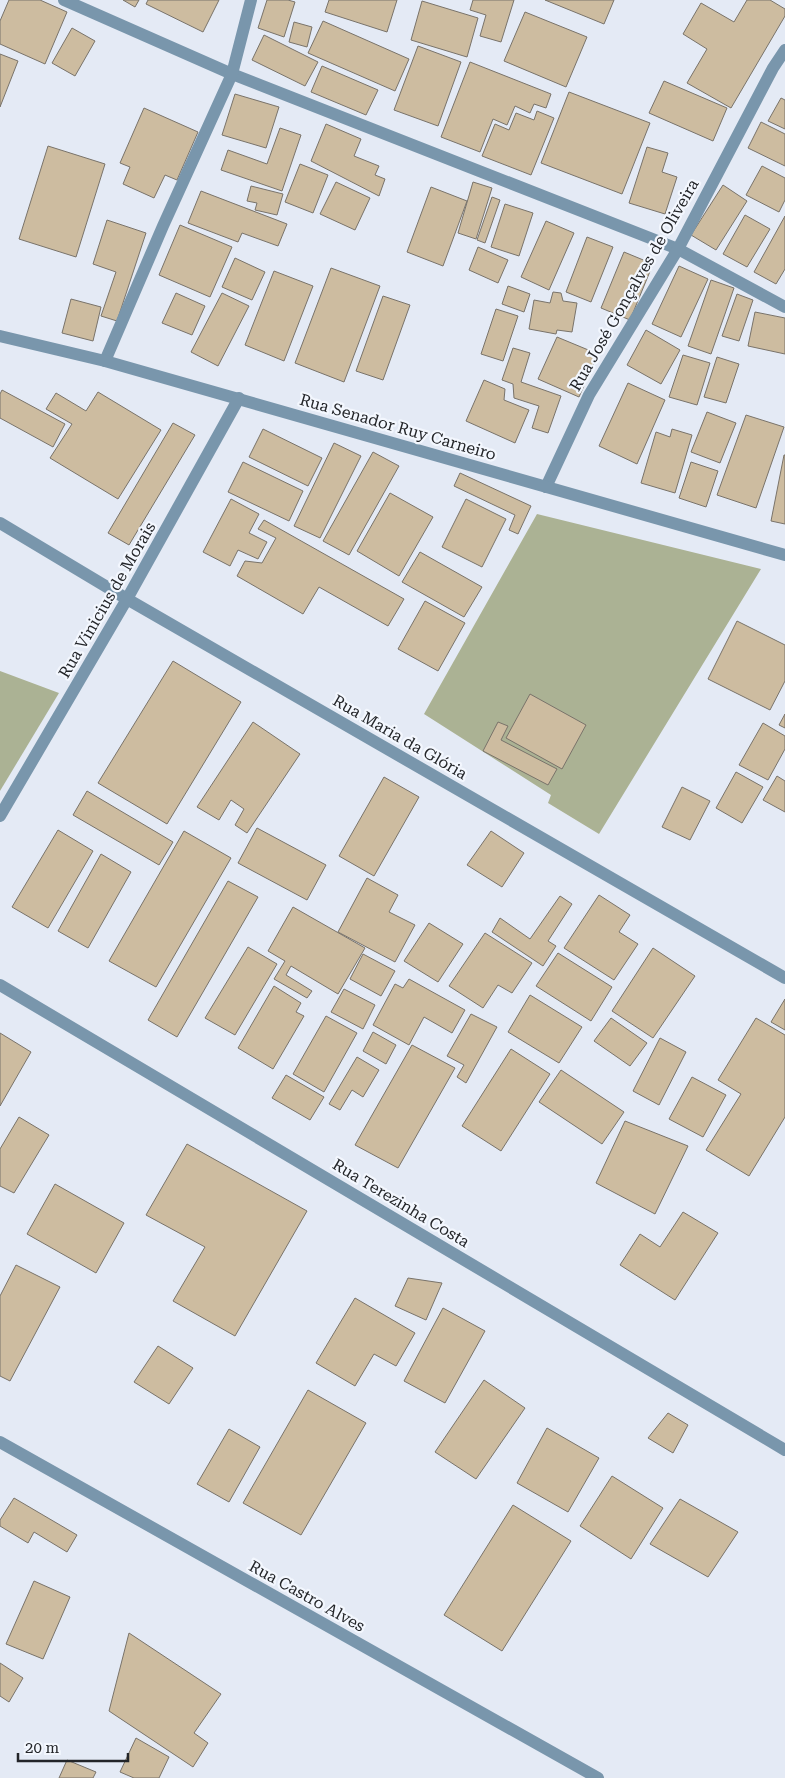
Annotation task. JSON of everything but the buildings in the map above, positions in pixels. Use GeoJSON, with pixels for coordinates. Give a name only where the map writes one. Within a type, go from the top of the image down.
{"type":"FeatureCollection","features":[{"type":"Feature","properties":{"kind":"street"},"geometry":{"type":"LineString","coordinates":[[64,0],[232,74],[678,250],[785,308]]}},
{"type":"Feature","properties":{"kind":"street"},"geometry":{"type":"LineString","coordinates":[[105,361],[232,74],[251,0]]}},
{"type":"Feature","properties":{"kind":"street","name":"Rua José Gonçalves de Oliveira"},"geometry":{"type":"LineString","coordinates":[[546,487],[589,395],[678,250],[773,68],[785,50]]}},
{"type":"Feature","properties":{"kind":"street","name":"Rua Senador Ruy Carneiro"},"geometry":{"type":"LineString","coordinates":[[0,336],[105,361],[239,398],[785,555]]}},
{"type":"Feature","properties":{"kind":"street","name":"Rua Vinicius de Morais"},"geometry":{"type":"LineString","coordinates":[[0,816],[127,599],[239,398]]}},
{"type":"Feature","properties":{"kind":"street","name":"Rua Maria da Glória"},"geometry":{"type":"LineString","coordinates":[[0,523],[127,599],[785,978]]}},
{"type":"Feature","properties":{"kind":"street","name":"Rua Terezinha Costa"},"geometry":{"type":"LineString","coordinates":[[0,985],[785,1450]]}},
{"type":"Feature","properties":{"kind":"street","name":"Rua Castro Alves"},"geometry":{"type":"LineString","coordinates":[[0,1442],[598,1778]]}},
{"type":"Feature","properties":{"kind":"green space"},"geometry":{"type":"Polygon","coordinates":[[[537,514],[761,569],[599,834],[548,803],[551,795],[424,714],[537,514]]]}},
{"type":"Feature","properties":{"kind":"green space"},"geometry":{"type":"Polygon","coordinates":[[[0,671],[59,693],[0,791],[0,671]]]}}]}
